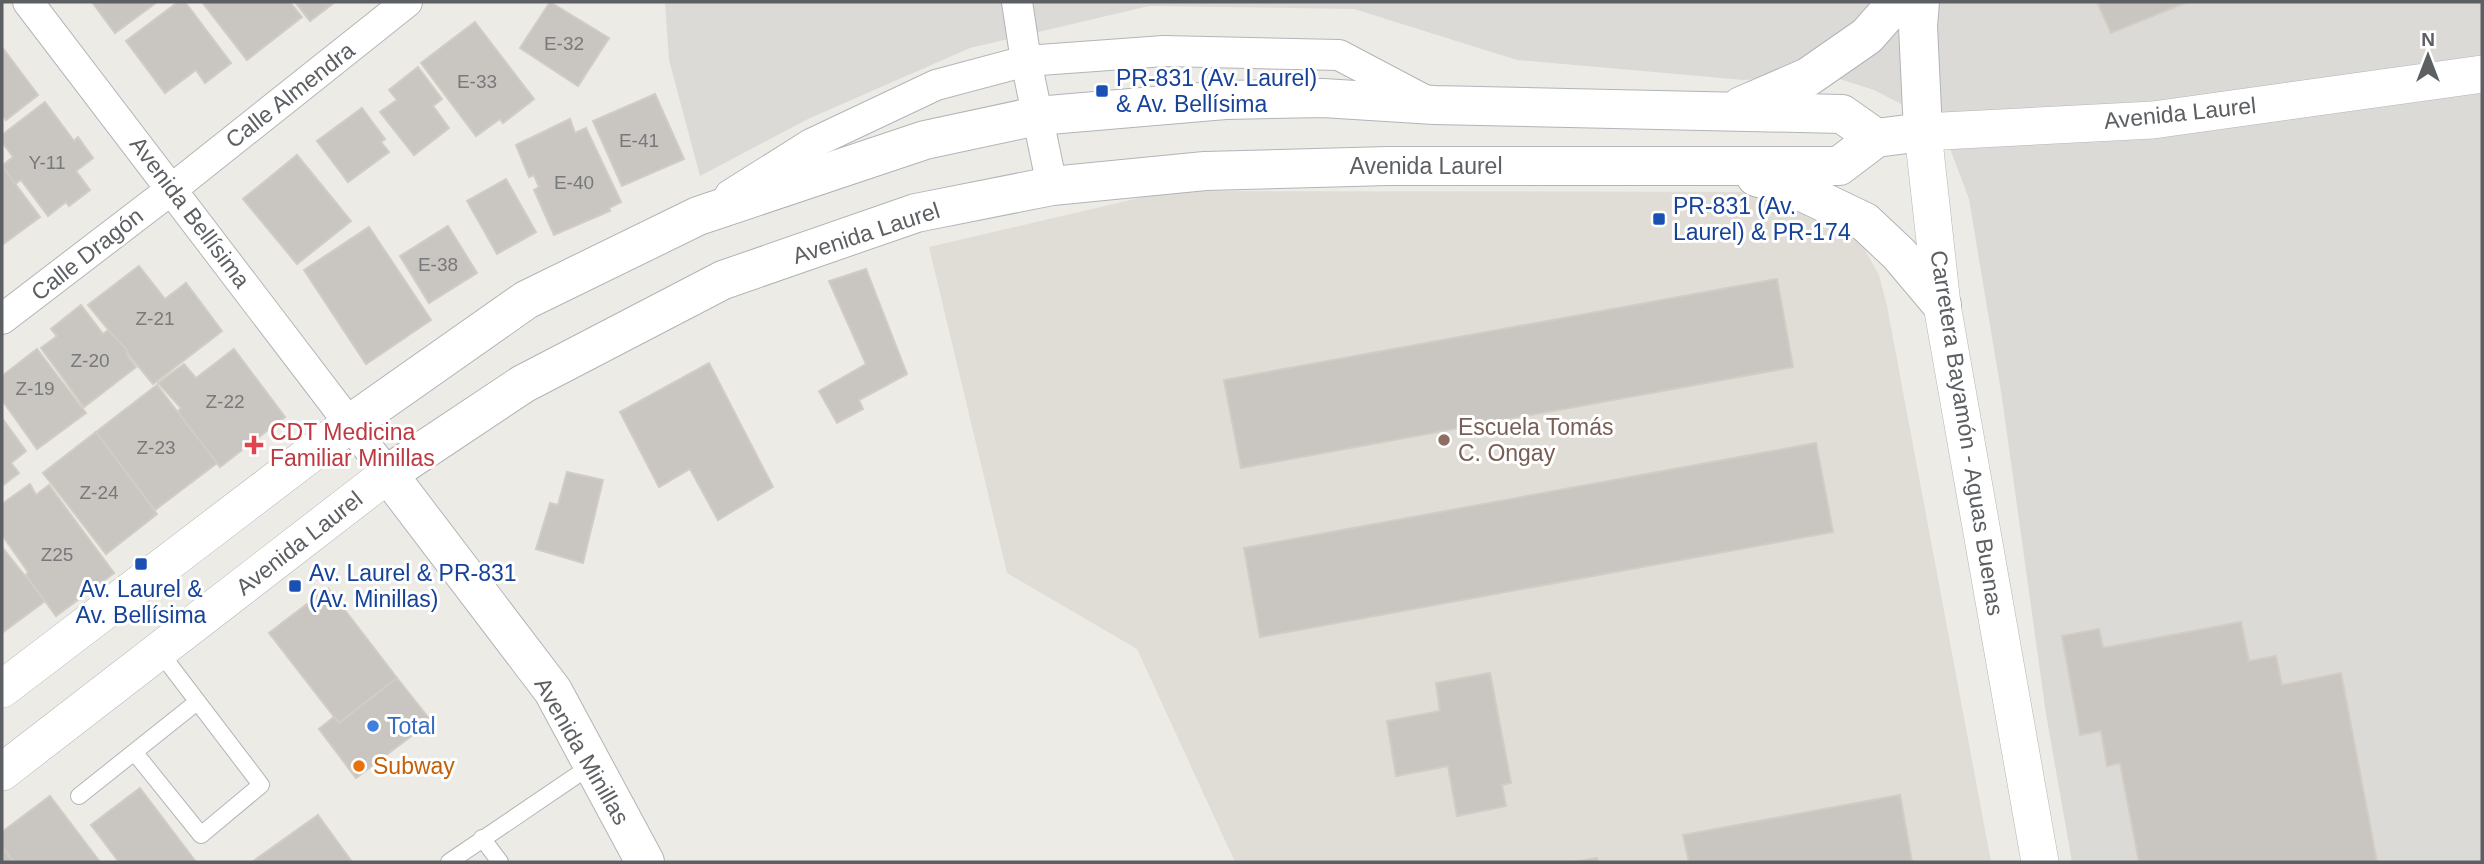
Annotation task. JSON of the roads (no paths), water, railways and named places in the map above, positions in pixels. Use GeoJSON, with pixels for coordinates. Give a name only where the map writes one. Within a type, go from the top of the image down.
{"type":"FeatureCollection","features":[{"type":"Feature","properties":{"kind":"main road"},"geometry":{"type":"LineString","coordinates":[[1727,111],[1808,77],[1867,36],[1897,2]]}},
{"type":"Feature","properties":{"kind":"main road","name":"Carretera Bayamón - Aguas Buenas"},"geometry":{"type":"LineString","coordinates":[[1920,2],[1918,26],[1923,132]]}},
{"type":"Feature","properties":{"kind":"main road"},"geometry":{"type":"LineString","coordinates":[[351,423],[526,300],[698,216],[925,140],[1037,116],[1225,100],[1323,98],[1434,105],[1842,114],[1875,138]]}},
{"type":"Feature","properties":{"kind":"main road","name":"Avenida Laurel"},"geometry":{"type":"LineString","coordinates":[[388,474],[523,384],[723,280],[916,213],[1052,186],[1205,171],[1388,166],[1839,166],[1875,138],[1923,132]]}},
{"type":"Feature","properties":{"kind":"main road"},"geometry":{"type":"LineString","coordinates":[[1713,166],[1794,188],[1866,222],[1899,254],[1942,305]]}},
{"type":"Feature","properties":{"kind":"main road","name":"Avenida Minillas"},"geometry":{"type":"LineString","coordinates":[[388,474],[553,691],[645,862]]}},
{"type":"Feature","properties":{"kind":"street","name":"Avenida Bellísima"},"geometry":{"type":"LineString","coordinates":[[29,2],[388,474]]}},
{"type":"Feature","properties":{"kind":"street","name":"Calle Almendra"},"geometry":{"type":"LineString","coordinates":[[172,189],[407,2]]}},
{"type":"Feature","properties":{"kind":"street"},"geometry":{"type":"LineString","coordinates":[[1017,2],[1026,61],[1052,186]]}},
{"type":"Feature","properties":{"kind":"street"},"geometry":{"type":"LineString","coordinates":[[698,216],[811,144],[936,85],[1026,61],[1164,51],[1339,55],[1434,105]]}},
{"type":"Feature","properties":{"kind":"street","name":"Avenida Laurel"},"geometry":{"type":"LineString","coordinates":[[1923,132],[2153,120],[2482,74]]}},
{"type":"Feature","properties":{"kind":"street","name":"Carretera Bayamón - Aguas Buenas"},"geometry":{"type":"LineString","coordinates":[[1923,132],[1942,305],[2040,862]]}},
{"type":"Feature","properties":{"kind":"street","name":"Calle Dragón"},"geometry":{"type":"LineString","coordinates":[[2,319],[172,189]]}},
{"type":"Feature","properties":{"kind":"street"},"geometry":{"type":"LineString","coordinates":[[2,690],[351,423]]}},
{"type":"Feature","properties":{"kind":"street","name":"Avenida Laurel"},"geometry":{"type":"LineString","coordinates":[[2,772],[388,474]]}},
{"type":"Feature","properties":{"kind":"lane"},"geometry":{"type":"LineString","coordinates":[[135,753],[201,835],[261,785],[159,651]]}},
{"type":"Feature","properties":{"kind":"lane"},"geometry":{"type":"LineString","coordinates":[[79,796],[197,702]]}},
{"type":"Feature","properties":{"kind":"lane"},"geometry":{"type":"LineString","coordinates":[[449,862],[592,765]]}},
{"type":"Feature","properties":{"kind":"lane"},"geometry":{"type":"LineString","coordinates":[[482,838],[500,862]]}},
{"type":"Feature","properties":{"kind":"place","name":"PR-831 (Av. Laurel) & Av. Bellísima"},"geometry":{"type":"Point","coordinates":[1102,91]}},
{"type":"Feature","properties":{"kind":"place","name":"PR-831 (Av. Laurel) & PR-174"},"geometry":{"type":"Point","coordinates":[1659,219]}},
{"type":"Feature","properties":{"kind":"place","name":"Escuela Tomás C. Ongay"},"geometry":{"type":"Point","coordinates":[1444,440]}},
{"type":"Feature","properties":{"kind":"place","name":"CDT Medicina Familiar Minillas"},"geometry":{"type":"Point","coordinates":[254,445]}},
{"type":"Feature","properties":{"kind":"place","name":"Av. Laurel & Av. Bellísima"},"geometry":{"type":"Point","coordinates":[141,564]}},
{"type":"Feature","properties":{"kind":"place","name":"Av. Laurel & PR-831 (Av. Minillas)"},"geometry":{"type":"Point","coordinates":[295,586]}},
{"type":"Feature","properties":{"kind":"place","name":"Total"},"geometry":{"type":"Point","coordinates":[373,726]}},
{"type":"Feature","properties":{"kind":"place","name":"Subway"},"geometry":{"type":"Point","coordinates":[359,766]}}]}
